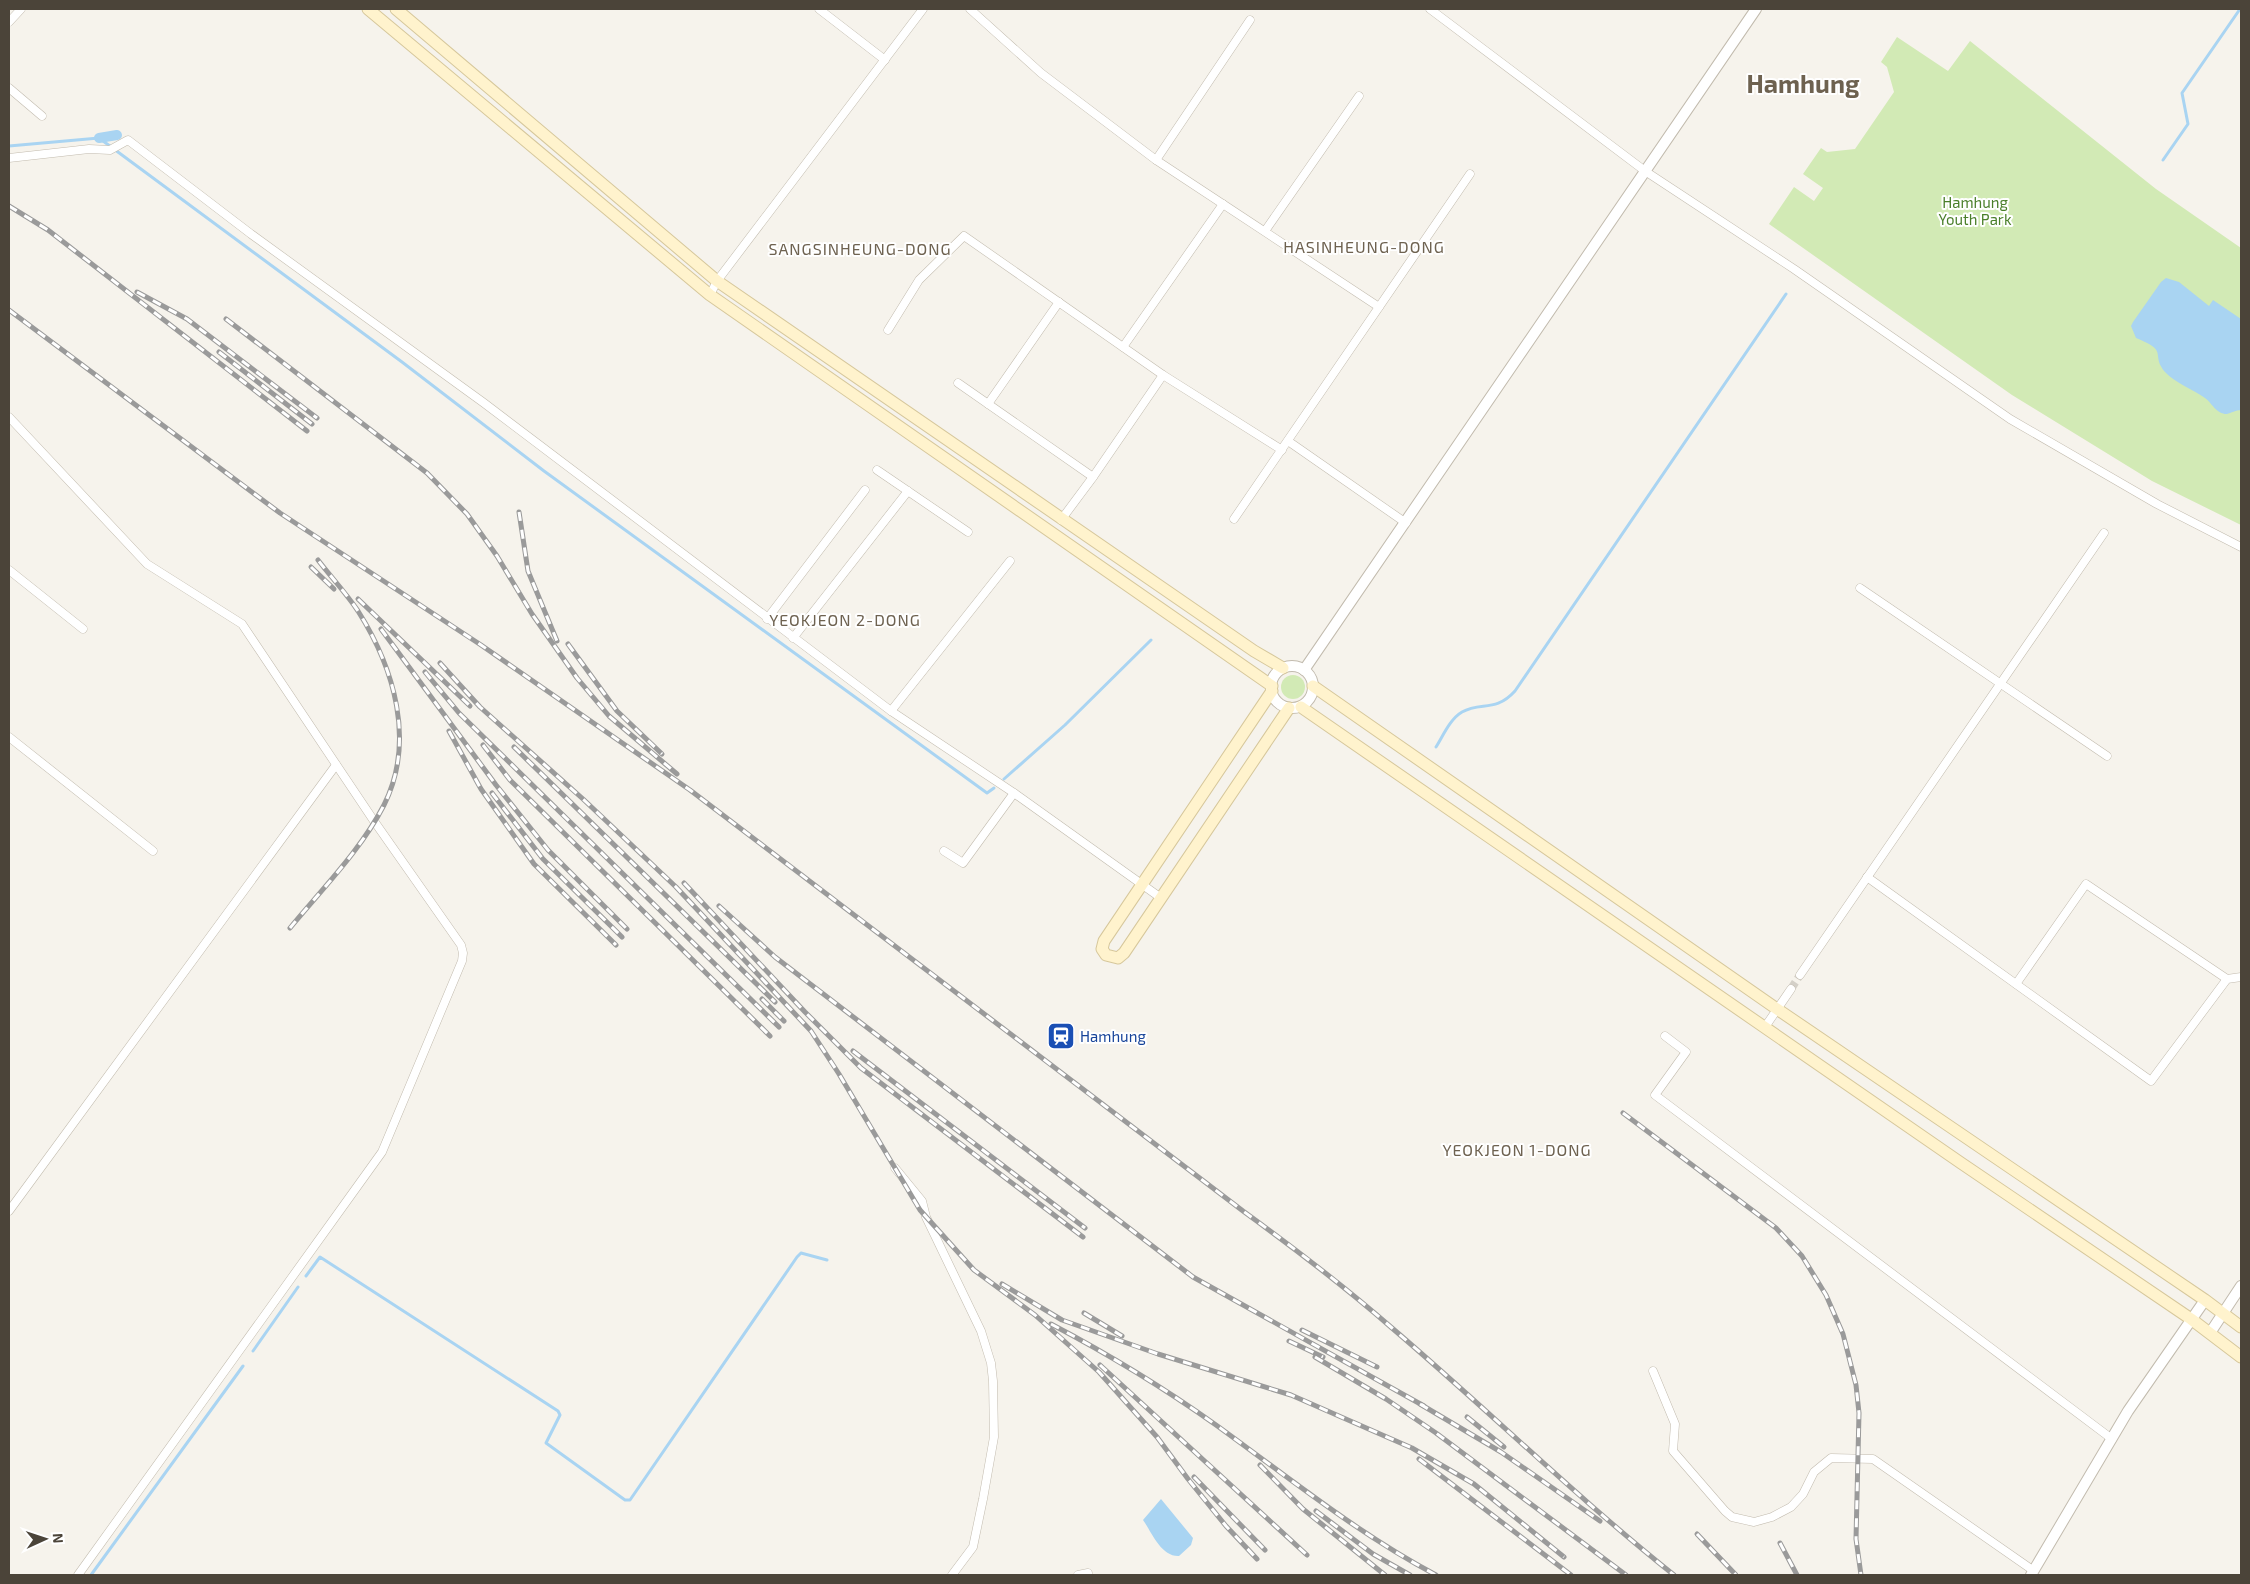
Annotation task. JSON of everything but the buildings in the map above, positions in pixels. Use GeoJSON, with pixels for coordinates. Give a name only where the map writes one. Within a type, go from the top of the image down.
{"type":"FeatureCollection","features":[{"type":"Feature","properties":{"kind":"main road"},"geometry":{"type":"LineString","coordinates":[[368,9],[710,294],[1272,688],[1104,941],[1102,949],[1106,955],[1114,958],[1121,956],[1295,708],[2192,1319],[2241,1357]]}},
{"type":"Feature","properties":{"kind":"main road"},"geometry":{"type":"LineString","coordinates":[[396,9],[717,281],[889,398],[1062,520],[1254,651],[1283,668]]}},
{"type":"Feature","properties":{"kind":"main road"},"geometry":{"type":"LineString","coordinates":[[1313,686],[1777,1009],[2205,1300],[2241,1327]]}},
{"type":"Feature","properties":{"kind":"street"},"geometry":{"type":"LineString","coordinates":[[9,22],[21,9]]}},
{"type":"Feature","properties":{"kind":"street"},"geometry":{"type":"LineString","coordinates":[[819,9],[885,60]]}},
{"type":"Feature","properties":{"kind":"street"},"geometry":{"type":"LineString","coordinates":[[710,294],[717,281],[923,9]]}},
{"type":"Feature","properties":{"kind":"street"},"geometry":{"type":"LineString","coordinates":[[970,9],[1041,73],[1156,160],[1379,307]]}},
{"type":"Feature","properties":{"kind":"street"},"geometry":{"type":"LineString","coordinates":[[1430,9],[1645,171],[1794,270],[2010,419],[2157,504],[2241,547]]}},
{"type":"Feature","properties":{"kind":"street"},"geometry":{"type":"LineString","coordinates":[[1304,670],[1756,9]]}},
{"type":"Feature","properties":{"kind":"street"},"geometry":{"type":"LineString","coordinates":[[1156,160],[1250,20]]}},
{"type":"Feature","properties":{"kind":"street"},"geometry":{"type":"LineString","coordinates":[[9,88],[42,116]]}},
{"type":"Feature","properties":{"kind":"street"},"geometry":{"type":"LineString","coordinates":[[1265,232],[1359,96]]}},
{"type":"Feature","properties":{"kind":"street"},"geometry":{"type":"LineString","coordinates":[[9,158],[89,149],[110,150],[128,140],[251,234],[484,403],[891,711],[1014,793],[1161,898]]}},
{"type":"Feature","properties":{"kind":"street"},"geometry":{"type":"LineString","coordinates":[[1234,519],[1470,174]]}},
{"type":"Feature","properties":{"kind":"street"},"geometry":{"type":"LineString","coordinates":[[1123,348],[1223,204]]}},
{"type":"Feature","properties":{"kind":"street"},"geometry":{"type":"LineString","coordinates":[[888,330],[919,280],[964,236],[1163,375],[1282,450]]}},
{"type":"Feature","properties":{"kind":"street"},"geometry":{"type":"LineString","coordinates":[[988,404],[1059,302]]}},
{"type":"Feature","properties":{"kind":"street"},"geometry":{"type":"LineString","coordinates":[[1062,520],[1163,375]]}},
{"type":"Feature","properties":{"kind":"street"},"geometry":{"type":"LineString","coordinates":[[958,383],[1093,477]]}},
{"type":"Feature","properties":{"kind":"street"},"geometry":{"type":"LineString","coordinates":[[9,417],[147,564],[242,624],[336,765],[461,945],[463,953],[462,961],[382,1152],[78,1575]]}},
{"type":"Feature","properties":{"kind":"street"},"geometry":{"type":"LineString","coordinates":[[1288,441],[1406,523]]}},
{"type":"Feature","properties":{"kind":"street"},"geometry":{"type":"LineString","coordinates":[[877,470],[968,532]]}},
{"type":"Feature","properties":{"kind":"street"},"geometry":{"type":"LineString","coordinates":[[767,619],[865,490]]}},
{"type":"Feature","properties":{"kind":"street"},"geometry":{"type":"LineString","coordinates":[[793,638],[908,491]]}},
{"type":"Feature","properties":{"kind":"street"},"geometry":{"type":"LineString","coordinates":[[1800,975],[2104,533]]}},
{"type":"Feature","properties":{"kind":"street"},"geometry":{"type":"LineString","coordinates":[[891,711],[1010,561]]}},
{"type":"Feature","properties":{"kind":"street"},"geometry":{"type":"LineString","coordinates":[[9,570],[83,629]]}},
{"type":"Feature","properties":{"kind":"street"},"geometry":{"type":"LineString","coordinates":[[1860,588],[2107,756]]}},
{"type":"Feature","properties":{"kind":"street"},"geometry":{"type":"LineString","coordinates":[[1295,666],[1304,670],[1312,679],[1313,686],[1309,701],[1295,708],[1279,704],[1272,688],[1276,674],[1283,668],[1295,666]]}},
{"type":"Feature","properties":{"kind":"street"},"geometry":{"type":"LineString","coordinates":[[9,737],[153,851]]}},
{"type":"Feature","properties":{"kind":"street"},"geometry":{"type":"LineString","coordinates":[[9,1211],[336,765]]}},
{"type":"Feature","properties":{"kind":"street"},"geometry":{"type":"LineString","coordinates":[[944,851],[964,864],[1014,793]]}},
{"type":"Feature","properties":{"kind":"street"},"geometry":{"type":"LineString","coordinates":[[1867,878],[2151,1080],[2227,979],[2241,976]]}},
{"type":"Feature","properties":{"kind":"street"},"geometry":{"type":"LineString","coordinates":[[2016,984],[2086,884],[2227,979]]}},
{"type":"Feature","properties":{"kind":"street"},"geometry":{"type":"LineString","coordinates":[[1765,1027],[1791,989]]}},
{"type":"Feature","properties":{"kind":"street"},"geometry":{"type":"LineString","coordinates":[[1665,1036],[1686,1052],[1655,1095],[2112,1439]]}},
{"type":"Feature","properties":{"kind":"street"},"geometry":{"type":"LineString","coordinates":[[895,1168],[922,1201],[926,1217],[980,1331],[992,1373],[994,1437],[983,1499],[972,1547],[952,1575]]}},
{"type":"Feature","properties":{"kind":"street"},"geometry":{"type":"LineString","coordinates":[[2210,1333],[2241,1286]]}},
{"type":"Feature","properties":{"kind":"street"},"geometry":{"type":"LineString","coordinates":[[1653,1371],[1675,1424],[1673,1451],[1732,1517],[1754,1522],[1772,1517],[1791,1507],[1803,1494],[1814,1472],[1831,1458],[1873,1459],[2033,1573],[2144,1387],[2205,1300]]}},
{"type":"Feature","properties":{"kind":"street"},"geometry":{"type":"LineString","coordinates":[[1078,1575],[1088,1574]]}},
{"type":"Feature","properties":{"kind":"green space","name":"Hamhung Youth Park"},"geometry":{"type":"Polygon","coordinates":[[[1897,37],[1948,71],[1970,41],[2156,189],[2241,248],[2241,525],[2152,481],[2012,395],[1769,224],[1794,187],[1814,201],[1823,188],[1803,174],[1821,148],[1827,152],[1855,149],[1894,92],[1887,67],[1881,62],[1897,37]]]}},
{"type":"Feature","properties":{"kind":"green space"},"geometry":{"type":"Polygon","coordinates":[[[1293,675],[1298,676],[1304,682],[1304,692],[1298,698],[1293,699],[1288,698],[1282,692],[1281,687],[1282,682],[1288,676],[1293,675]]]}},
{"type":"Feature","properties":{"kind":"water"},"geometry":{"type":"Polygon","coordinates":[[[2166,278],[2179,282],[2209,306],[2213,300],[2241,319],[2241,410],[2223,414],[2217,410],[2205,398],[2166,373],[2161,367],[2156,350],[2136,338],[2131,326],[2133,322],[2161,282],[2166,278]]]}},
{"type":"Feature","properties":{"kind":"water"},"geometry":{"type":"Polygon","coordinates":[[[1161,1499],[1193,1538],[1191,1545],[1179,1556],[1173,1555],[1162,1548],[1143,1520],[1161,1499]]]}},
{"type":"Feature","properties":{"kind":"waterway"},"geometry":{"type":"LineString","coordinates":[[2163,160],[2188,124],[2182,93],[2240,9]]}},
{"type":"Feature","properties":{"kind":"waterway"},"geometry":{"type":"LineString","coordinates":[[99,138],[117,135]]}},
{"type":"Feature","properties":{"kind":"waterway"},"geometry":{"type":"LineString","coordinates":[[9,146],[99,138],[402,362],[544,471],[987,793],[994,788]]}},
{"type":"Feature","properties":{"kind":"waterway"},"geometry":{"type":"LineString","coordinates":[[1436,747],[1450,723],[1462,712],[1475,707],[1501,702],[1515,691],[1786,294]]}},
{"type":"Feature","properties":{"kind":"waterway"},"geometry":{"type":"LineString","coordinates":[[1004,779],[1065,725],[1151,640]]}},
{"type":"Feature","properties":{"kind":"waterway"},"geometry":{"type":"LineString","coordinates":[[306,1276],[320,1257],[558,1411],[560,1415],[546,1443],[625,1500],[630,1500],[797,1257],[801,1253],[827,1260]]}},
{"type":"Feature","properties":{"kind":"waterway"},"geometry":{"type":"LineString","coordinates":[[253,1351],[298,1287]]}},
{"type":"Feature","properties":{"kind":"waterway"},"geometry":{"type":"LineString","coordinates":[[91,1575],[243,1366]]}},
{"type":"Feature","properties":{"kind":"tunnel"},"geometry":{"type":"LineString","coordinates":[[1791,989],[1800,975]]}},
{"type":"Feature","properties":{"kind":"railway"},"geometry":{"type":"LineString","coordinates":[[9,206],[48,230],[307,431]]}},
{"type":"Feature","properties":{"kind":"railway"},"geometry":{"type":"LineString","coordinates":[[137,292],[187,319],[317,418]]}},
{"type":"Feature","properties":{"kind":"railway"},"geometry":{"type":"LineString","coordinates":[[9,310],[280,513],[481,645],[690,790],[1300,1253],[1374,1312],[1602,1515],[1674,1575]]}},
{"type":"Feature","properties":{"kind":"railway"},"geometry":{"type":"LineString","coordinates":[[226,319],[427,473],[467,514],[497,556],[532,614],[577,678],[609,716],[677,774]]}},
{"type":"Feature","properties":{"kind":"railway"},"geometry":{"type":"LineString","coordinates":[[219,352],[312,424]]}},
{"type":"Feature","properties":{"kind":"railway"},"geometry":{"type":"LineString","coordinates":[[519,512],[528,571],[557,641]]}},
{"type":"Feature","properties":{"kind":"railway"},"geometry":{"type":"LineString","coordinates":[[290,928],[353,853],[375,822],[394,781],[398,756],[399,731],[396,705],[382,656],[358,611],[318,560]]}},
{"type":"Feature","properties":{"kind":"railway"},"geometry":{"type":"LineString","coordinates":[[311,567],[334,589]]}},
{"type":"Feature","properties":{"kind":"railway"},"geometry":{"type":"LineString","coordinates":[[358,599],[470,706]]}},
{"type":"Feature","properties":{"kind":"railway"},"geometry":{"type":"LineString","coordinates":[[381,629],[496,785],[548,850],[627,929]]}},
{"type":"Feature","properties":{"kind":"railway"},"geometry":{"type":"LineString","coordinates":[[568,644],[617,711],[662,754]]}},
{"type":"Feature","properties":{"kind":"railway"},"geometry":{"type":"LineString","coordinates":[[440,663],[480,707],[583,799],[676,887],[811,1031],[839,1074],[920,1210],[974,1270],[1035,1315],[1099,1372],[1157,1437],[1226,1526],[1257,1559]]}},
{"type":"Feature","properties":{"kind":"railway"},"geometry":{"type":"LineString","coordinates":[[425,672],[459,713],[779,1027]]}},
{"type":"Feature","properties":{"kind":"railway"},"geometry":{"type":"LineString","coordinates":[[449,731],[481,789],[534,864],[616,945]]}},
{"type":"Feature","properties":{"kind":"railway"},"geometry":{"type":"LineString","coordinates":[[483,745],[510,780],[770,1036]]}},
{"type":"Feature","properties":{"kind":"railway"},"geometry":{"type":"LineString","coordinates":[[514,747],[775,1002]]}},
{"type":"Feature","properties":{"kind":"railway"},"geometry":{"type":"LineString","coordinates":[[492,793],[543,859],[622,937]]}},
{"type":"Feature","properties":{"kind":"railway"},"geometry":{"type":"LineString","coordinates":[[684,883],[805,1012],[861,1068],[1083,1237]]}},
{"type":"Feature","properties":{"kind":"railway"},"geometry":{"type":"LineString","coordinates":[[719,906],[775,957],[1193,1277],[1424,1406]]}},
{"type":"Feature","properties":{"kind":"railway"},"geometry":{"type":"LineString","coordinates":[[762,999],[784,1021]]}},
{"type":"Feature","properties":{"kind":"railway"},"geometry":{"type":"LineString","coordinates":[[853,1051],[1085,1228]]}},
{"type":"Feature","properties":{"kind":"railway"},"geometry":{"type":"LineString","coordinates":[[1623,1113],[1776,1228],[1802,1256],[1826,1295],[1843,1334],[1856,1385],[1859,1413],[1856,1539],[1861,1575]]}},
{"type":"Feature","properties":{"kind":"railway"},"geometry":{"type":"LineString","coordinates":[[1002,1284],[1062,1320],[1158,1354],[1291,1395],[1412,1448],[1474,1484],[1564,1557]]}},
{"type":"Feature","properties":{"kind":"railway"},"geometry":{"type":"LineString","coordinates":[[1084,1313],[1122,1336]]}},
{"type":"Feature","properties":{"kind":"railway"},"geometry":{"type":"LineString","coordinates":[[1051,1324],[1115,1359],[1176,1398],[1351,1523],[1436,1575]]}},
{"type":"Feature","properties":{"kind":"railway"},"geometry":{"type":"LineString","coordinates":[[1302,1330],[1377,1367]]}},
{"type":"Feature","properties":{"kind":"railway"},"geometry":{"type":"LineString","coordinates":[[1289,1341],[1323,1357]]}},
{"type":"Feature","properties":{"kind":"railway"},"geometry":{"type":"LineString","coordinates":[[1315,1357],[1386,1399],[1436,1433],[1626,1575]]}},
{"type":"Feature","properties":{"kind":"railway"},"geometry":{"type":"LineString","coordinates":[[1100,1365],[1307,1555]]}},
{"type":"Feature","properties":{"kind":"railway"},"geometry":{"type":"LineString","coordinates":[[1420,1404],[1501,1452],[1600,1521]]}},
{"type":"Feature","properties":{"kind":"railway"},"geometry":{"type":"LineString","coordinates":[[1467,1417],[1504,1447]]}},
{"type":"Feature","properties":{"kind":"railway"},"geometry":{"type":"LineString","coordinates":[[1419,1459],[1571,1575]]}},
{"type":"Feature","properties":{"kind":"railway"},"geometry":{"type":"LineString","coordinates":[[1260,1465],[1303,1509],[1385,1575]]}},
{"type":"Feature","properties":{"kind":"railway"},"geometry":{"type":"LineString","coordinates":[[1194,1477],[1265,1550]]}},
{"type":"Feature","properties":{"kind":"railway"},"geometry":{"type":"LineString","coordinates":[[1316,1511],[1373,1554],[1410,1575]]}},
{"type":"Feature","properties":{"kind":"railway"},"geometry":{"type":"LineString","coordinates":[[1697,1534],[1736,1575]]}},
{"type":"Feature","properties":{"kind":"railway"},"geometry":{"type":"LineString","coordinates":[[1780,1543],[1797,1575]]}},
{"type":"Feature","properties":{"kind":"place","name":"Hamhung"},"geometry":{"type":"Point","coordinates":[1061,1036]}},
{"type":"Feature","properties":{"kind":"district","name":"Hamhung"},"geometry":{"type":"Point","coordinates":[1803,83]}},
{"type":"Feature","properties":{"kind":"district","name":"HASINHEUNG-DONG"},"geometry":{"type":"Point","coordinates":[1364,246]}},
{"type":"Feature","properties":{"kind":"district","name":"SANGSINHEUNG-DONG"},"geometry":{"type":"Point","coordinates":[860,248]}},
{"type":"Feature","properties":{"kind":"district","name":"YEOKJEON 2-DONG"},"geometry":{"type":"Point","coordinates":[845,619]}},
{"type":"Feature","properties":{"kind":"district","name":"YEOKJEON 1-DONG"},"geometry":{"type":"Point","coordinates":[1517,1149]}}]}
